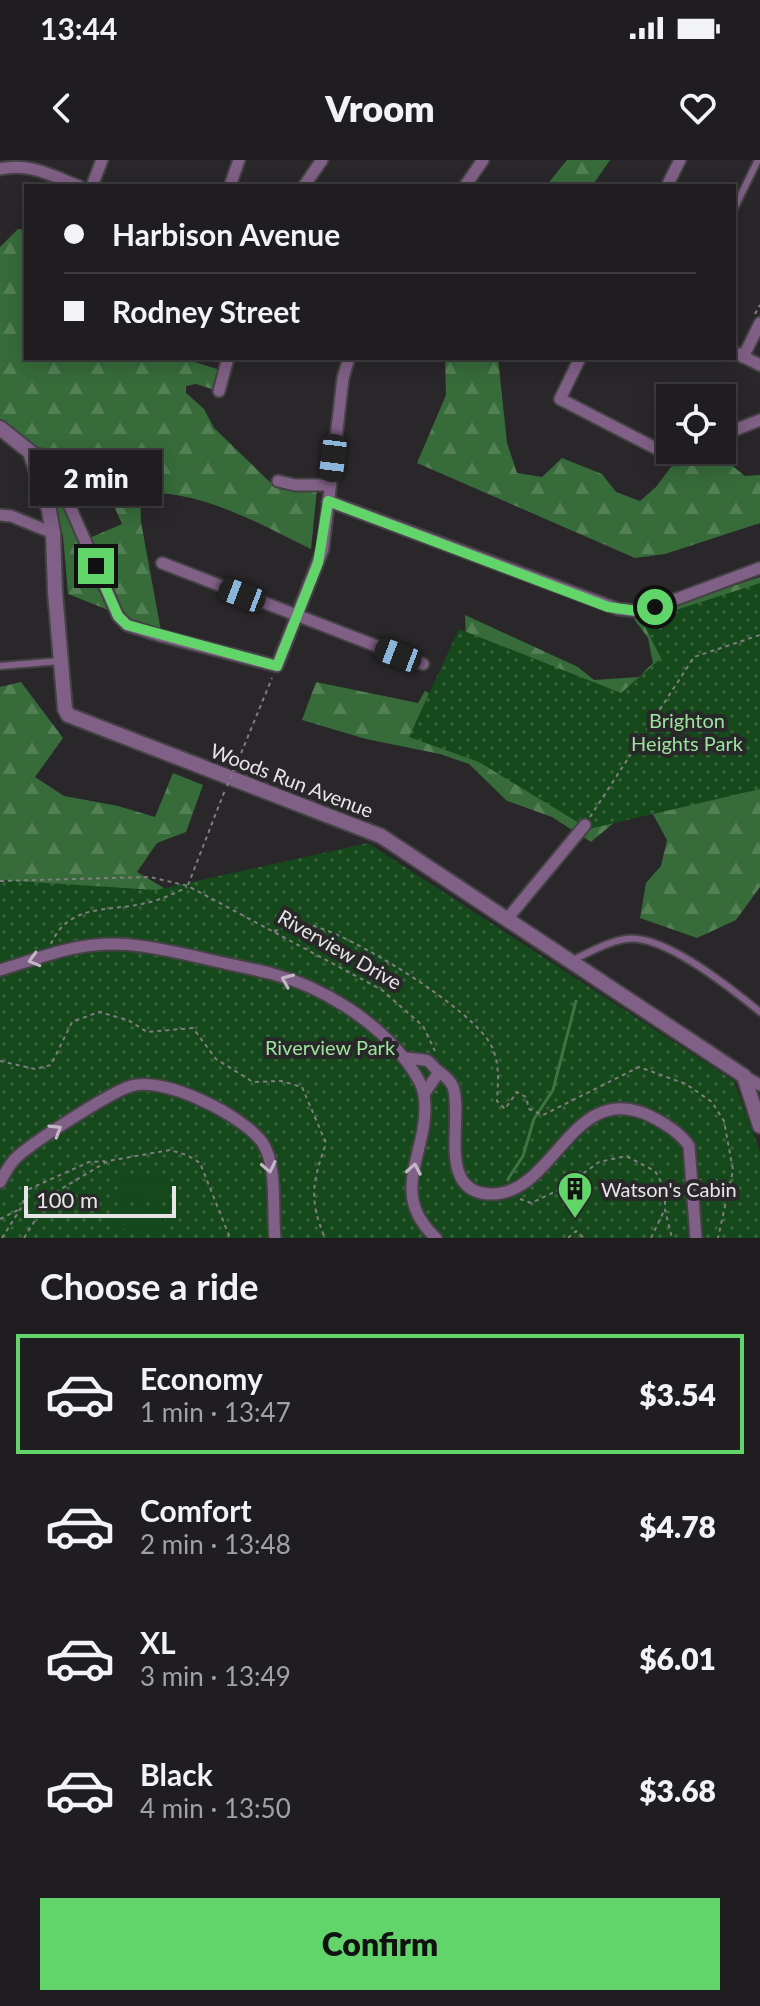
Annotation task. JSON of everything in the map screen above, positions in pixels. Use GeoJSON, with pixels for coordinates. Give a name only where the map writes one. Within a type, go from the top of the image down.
{"type":"FeatureCollection","features":[{"type":"Feature","properties":{"kind":"street"},"geometry":{"type":"LineString","coordinates":[[93,184],[102,160]]}},
{"type":"Feature","properties":{"kind":"street"},"geometry":{"type":"LineString","coordinates":[[231,184],[239,160]]}},
{"type":"Feature","properties":{"kind":"street"},"geometry":{"type":"LineString","coordinates":[[304,160],[320,163],[305,184]]}},
{"type":"Feature","properties":{"kind":"street"},"geometry":{"type":"LineString","coordinates":[[466,184],[483,160]]}},
{"type":"Feature","properties":{"kind":"street"},"geometry":{"type":"LineString","coordinates":[[668,184],[680,160]]}},
{"type":"Feature","properties":{"kind":"street"},"geometry":{"type":"LineString","coordinates":[[0,169],[15,166],[33,169],[74,184]]}},
{"type":"Feature","properties":{"kind":"street"},"geometry":{"type":"LineString","coordinates":[[760,323],[739,354],[760,365]]}},
{"type":"Feature","properties":{"kind":"street"},"geometry":{"type":"LineString","coordinates":[[219,391],[227,360]]}},
{"type":"Feature","properties":{"kind":"street"},"geometry":{"type":"LineString","coordinates":[[0,428],[31,454],[42,455],[61,488],[123,623],[277,666],[321,554],[343,378],[348,360]]}},
{"type":"Feature","properties":{"kind":"street"},"geometry":{"type":"LineString","coordinates":[[579,360],[560,399],[656,448]]}},
{"type":"Feature","properties":{"kind":"street"},"geometry":{"type":"LineString","coordinates":[[736,429],[760,420]]}},
{"type":"Feature","properties":{"kind":"street","name":"Woods Run Avenue"},"geometry":{"type":"LineString","coordinates":[[31,454],[53,533],[55,592],[68,715],[373,832],[744,1076]]}},
{"type":"Feature","properties":{"kind":"street"},"geometry":{"type":"LineString","coordinates":[[278,481],[295,485],[330,485]]}},
{"type":"Feature","properties":{"kind":"street"},"geometry":{"type":"LineString","coordinates":[[328,501],[618,609],[637,611],[655,607],[760,568]]}},
{"type":"Feature","properties":{"kind":"street"},"geometry":{"type":"LineString","coordinates":[[0,515],[11,516],[53,533]]}},
{"type":"Feature","properties":{"kind":"street"},"geometry":{"type":"LineString","coordinates":[[162,563],[423,664]]}},
{"type":"Feature","properties":{"kind":"street"},"geometry":{"type":"LineString","coordinates":[[507,919],[585,825]]}},
{"type":"Feature","properties":{"kind":"street"},"geometry":{"type":"LineString","coordinates":[[0,970],[93,945],[144,945],[276,975],[337,1001],[388,1038],[420,1082],[424,1094],[411,1180],[412,1206],[421,1224],[436,1238]]}},
{"type":"Feature","properties":{"kind":"street"},"geometry":{"type":"LineString","coordinates":[[404,1058],[429,1062],[453,1086],[456,1163],[462,1179],[473,1190],[484,1194],[502,1194],[518,1187],[572,1134],[593,1117],[613,1109],[635,1110],[680,1135],[689,1146],[696,1238]]}},
{"type":"Feature","properties":{"kind":"street"},"geometry":{"type":"LineString","coordinates":[[424,1094],[439,1072]]}},
{"type":"Feature","properties":{"kind":"street"},"geometry":{"type":"LineString","coordinates":[[744,1076],[760,1085]]}},
{"type":"Feature","properties":{"kind":"street"},"geometry":{"type":"LineString","coordinates":[[744,1076],[760,1126]]}},
{"type":"Feature","properties":{"kind":"street"},"geometry":{"type":"LineString","coordinates":[[0,1182],[14,1159],[30,1146],[132,1085],[156,1085],[183,1092],[240,1122],[263,1143],[270,1167],[275,1238]]}},
{"type":"Feature","properties":{"kind":"lane"},"geometry":{"type":"LineString","coordinates":[[736,205],[758,160]]}},
{"type":"Feature","properties":{"kind":"lane"},"geometry":{"type":"LineString","coordinates":[[0,666],[63,661]]}},
{"type":"Feature","properties":{"kind":"lane"},"geometry":{"type":"LineString","coordinates":[[570,961],[628,939],[649,941],[706,972],[760,1012]]}},
{"type":"Feature","properties":{"kind":"path"},"geometry":{"type":"LineString","coordinates":[[585,825],[694,657],[760,635]]}},
{"type":"Feature","properties":{"kind":"path"},"geometry":{"type":"LineString","coordinates":[[48,956],[55,936],[80,914],[104,907],[143,904],[188,886],[277,666]]}},
{"type":"Feature","properties":{"kind":"path","name":"Riverview Drive"},"geometry":{"type":"LineString","coordinates":[[0,881],[150,877],[188,886],[382,990],[423,1026],[435,1047],[439,1072]]}},
{"type":"Feature","properties":{"kind":"path"},"geometry":{"type":"LineString","coordinates":[[274,931],[306,924],[329,931],[404,972],[462,1014],[490,1044],[499,1066],[497,1101],[505,1109],[517,1092],[526,1097],[529,1109],[543,1115],[639,1067],[686,1084],[712,1102],[724,1121],[733,1170],[718,1238]]}},
{"type":"Feature","properties":{"kind":"path"},"geometry":{"type":"LineString","coordinates":[[0,1061],[35,1069],[51,1065],[72,1022],[99,1012],[128,1020],[147,1032],[193,1028],[216,1059],[253,1082],[281,1081],[302,1087],[326,1143],[312,1184],[317,1219],[325,1238]]}},
{"type":"Feature","properties":{"kind":"path"},"geometry":{"type":"LineString","coordinates":[[2,1238],[21,1208],[27,1190],[89,1162],[170,1150],[200,1163],[230,1238]]}},
{"type":"Feature","properties":{"kind":"path"},"geometry":{"type":"LineString","coordinates":[[502,1194],[531,1203],[563,1188],[599,1162],[626,1156],[655,1171],[665,1189],[665,1210],[672,1238]]}},
{"type":"Feature","properties":{"kind":"path"},"geometry":{"type":"LineString","coordinates":[[24,1238],[51,1195],[108,1161]]}},
{"type":"Feature","properties":{"kind":"path"},"geometry":{"type":"LineString","coordinates":[[0,1219],[21,1208]]}},
{"type":"Feature","properties":{"kind":"path"},"geometry":{"type":"LineString","coordinates":[[651,1238],[665,1210]]}},
{"type":"Feature","properties":{"kind":"path"},"geometry":{"type":"LineString","coordinates":[[568,1238],[576,1231],[584,1238]]}},
{"type":"Feature","properties":{"kind":"green space"},"geometry":{"type":"Polygon","coordinates":[[[567,160],[610,160],[593,184],[548,184],[567,160]]]}},
{"type":"Feature","properties":{"kind":"green space"},"geometry":{"type":"Polygon","coordinates":[[[18,229],[24,230],[24,360],[188,360],[220,370],[215,390],[196,384],[186,386],[186,393],[204,409],[214,428],[273,485],[299,490],[317,489],[311,549],[250,519],[207,503],[163,493],[140,493],[141,522],[161,631],[68,594],[63,536],[45,472],[35,448],[0,420],[0,247],[18,229]],[[105,486],[68,502],[85,540],[122,524],[105,486]]]}},
{"type":"Feature","properties":{"kind":"green space"},"geometry":{"type":"Polygon","coordinates":[[[445,360],[498,360],[507,443],[517,473],[542,477],[562,458],[602,474],[616,492],[640,501],[671,467],[679,464],[730,464],[745,476],[760,475],[760,523],[665,554],[635,558],[417,463],[446,395],[445,360]]]}},
{"type":"Feature","properties":{"kind":"green space","name":"Brighton Heights Park"},"geometry":{"type":"Polygon","coordinates":[[[760,577],[760,887],[736,920],[697,938],[640,918],[646,883],[661,866],[667,840],[650,809],[623,815],[591,842],[552,817],[507,801],[469,764],[302,720],[316,682],[418,703],[425,691],[438,698],[466,643],[465,615],[578,667],[594,680],[639,677],[653,663],[648,638],[634,619],[760,577]]]}},
{"type":"Feature","properties":{"kind":"green space","name":"Brighton Heights Park"},"geometry":{"type":"Polygon","coordinates":[[[760,583],[760,789],[589,829],[479,762],[409,737],[459,629],[621,693],[661,658],[642,621],[760,583]]]}},
{"type":"Feature","properties":{"kind":"green space"},"geometry":{"type":"Polygon","coordinates":[[[21,682],[63,738],[35,777],[64,796],[155,817],[173,773],[203,785],[186,832],[157,843],[137,872],[174,894],[0,957],[0,687],[21,682]]]}},
{"type":"Feature","properties":{"kind":"green space","name":"Riverview Park"},"geometry":{"type":"Polygon","coordinates":[[[368,843],[734,1081],[760,1152],[760,1238],[0,1238],[0,880],[156,890],[368,843]]]}},
{"type":"Feature","properties":{"kind":"green space"},"geometry":{"type":"Polygon","coordinates":[[[120,1177],[170,1178],[169,1201],[120,1199],[120,1177]]]}},
{"type":"Feature","properties":{"kind":"green space"},"geometry":{"type":"Polygon","coordinates":[[[116,1206],[166,1209],[164,1232],[114,1228],[116,1206]]]}},
{"type":"Feature","properties":{"kind":"waterway"},"geometry":{"type":"LineString","coordinates":[[508,1179],[523,1156],[534,1119],[553,1090],[576,1001]]}},
{"type":"Feature","properties":{"kind":"place","name":"Watson's Cabin"},"geometry":{"type":"Point","coordinates":[575,1220]}},
{"type":"Feature","properties":{"kind":"route"},"geometry":{"type":"LineString","coordinates":[[96,566],[120,620],[127,625],[277,666],[323,549],[328,501],[608,607],[637,611],[655,607]]}}]}
